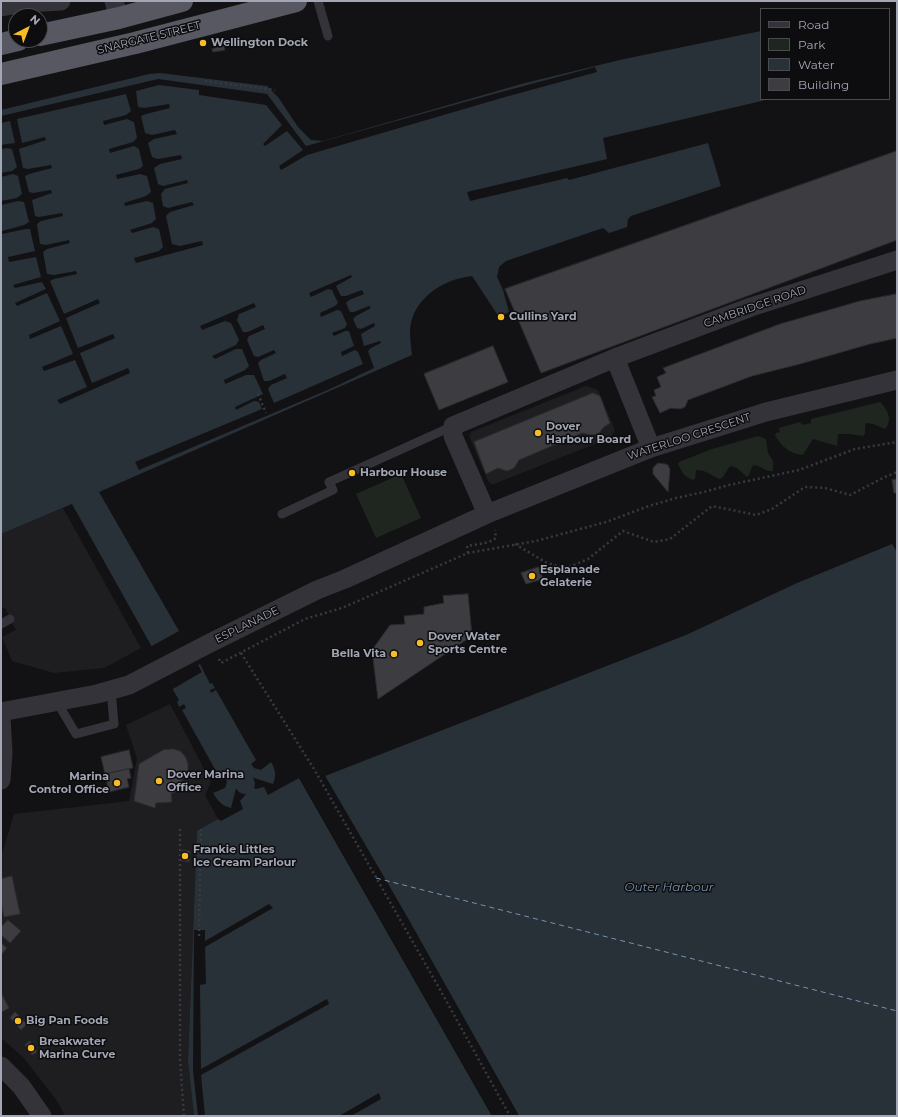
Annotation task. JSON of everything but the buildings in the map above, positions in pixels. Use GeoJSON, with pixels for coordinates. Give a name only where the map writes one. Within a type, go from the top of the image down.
{"type":"FeatureCollection","features":[{"type":"Feature","properties":{"kind":"highway"},"geometry":{"type":"LineString","coordinates":[[48,32],[116,9],[182,1]]}},
{"type":"Feature","properties":{"kind":"highway","name":"SNARGATE STREET"},"geometry":{"type":"LineString","coordinates":[[1,74],[135,43],[296,1]]}},
{"type":"Feature","properties":{"kind":"street"},"geometry":{"type":"LineString","coordinates":[[1,7],[25,3],[61,1]]}},
{"type":"Feature","properties":{"kind":"street","name":"CAMBRIDGE ROAD"},"geometry":{"type":"LineString","coordinates":[[453,426],[615,358],[751,307],[897,260]]}},
{"type":"Feature","properties":{"kind":"street"},"geometry":{"type":"LineString","coordinates":[[615,358],[651,448]]}},
{"type":"Feature","properties":{"kind":"street","name":"WATERLOO CRESCENT"},"geometry":{"type":"LineString","coordinates":[[487,514],[651,448],[766,412],[897,380]]}},
{"type":"Feature","properties":{"kind":"street"},"geometry":{"type":"LineString","coordinates":[[453,426],[453,436],[487,514]]}},
{"type":"Feature","properties":{"kind":"street","name":"ESPLANADE"},"geometry":{"type":"LineString","coordinates":[[1,712],[57,702],[120,688],[317,590],[345,579],[487,514]]}},
{"type":"Feature","properties":{"kind":"street"},"geometry":{"type":"LineString","coordinates":[[1,717],[3,754],[1,780]]}},
{"type":"Feature","properties":{"kind":"street"},"geometry":{"type":"LineString","coordinates":[[1,1066],[21,1086],[42,1116]]}},
{"type":"Feature","properties":{"kind":"lane"},"geometry":{"type":"LineString","coordinates":[[318,1],[328,36]]}},
{"type":"Feature","properties":{"kind":"lane"},"geometry":{"type":"LineString","coordinates":[[282,514],[333,490],[329,482],[453,426]]}},
{"type":"Feature","properties":{"kind":"lane"},"geometry":{"type":"LineString","coordinates":[[1,624],[10,619]]}},
{"type":"Feature","properties":{"kind":"lane"},"geometry":{"type":"LineString","coordinates":[[57,702],[76,734],[114,724],[120,688]]}},
{"type":"Feature","properties":{"kind":"path"},"geometry":{"type":"LineString","coordinates":[[205,81],[275,90]]}},
{"type":"Feature","properties":{"kind":"path"},"geometry":{"type":"LineString","coordinates":[[258,394],[266,413]]}},
{"type":"Feature","properties":{"kind":"path"},"geometry":{"type":"LineString","coordinates":[[287,629],[305,620],[342,608],[468,553],[536,541],[606,522],[676,498],[799,470],[855,450],[897,442]]}},
{"type":"Feature","properties":{"kind":"path"},"geometry":{"type":"LineString","coordinates":[[515,544],[547,563],[567,568],[588,560],[623,531],[654,542],[670,539],[712,506],[756,515],[772,508],[805,487],[825,488],[850,495],[897,472]]}},
{"type":"Feature","properties":{"kind":"path"},"geometry":{"type":"LineString","coordinates":[[241,653],[314,769],[442,993],[510,1116]]}},
{"type":"Feature","properties":{"kind":"path"},"geometry":{"type":"LineString","coordinates":[[180,829],[180,1060],[184,1116]]}},
{"type":"Feature","properties":{"kind":"path"},"geometry":{"type":"LineString","coordinates":[[199,936],[201,829]]}},
{"type":"Feature","properties":{"kind":"shaded area","name":"Dover Harbour Board"},"geometry":{"type":"Polygon","coordinates":[[[586,386],[598,390],[615,430],[610,438],[494,484],[491,484],[488,481],[469,436],[471,432],[586,386]]]}},
{"type":"Feature","properties":{"kind":"shaded area"},"geometry":{"type":"Polygon","coordinates":[[[63,508],[141,648],[104,668],[54,673],[12,661],[2,637],[16,630],[5,608],[1,607],[1,534],[63,508]]]}},
{"type":"Feature","properties":{"kind":"shaded area"},"geometry":{"type":"Polygon","coordinates":[[[170,704],[211,782],[205,795],[218,819],[197,832],[188,1060],[194,1116],[65,1116],[57,1101],[23,1057],[1,1038],[1,857],[14,814],[129,801],[137,758],[126,725],[170,704]]]}},
{"type":"Feature","properties":{"kind":"green space"},"geometry":{"type":"Polygon","coordinates":[[[880,402],[885,408],[889,419],[885,429],[866,423],[865,433],[863,436],[838,434],[837,446],[813,439],[803,455],[786,449],[775,435],[776,433],[780,432],[779,428],[800,422],[802,425],[811,423],[811,419],[880,402]]]}},
{"type":"Feature","properties":{"kind":"green space"},"geometry":{"type":"Polygon","coordinates":[[[758,436],[766,439],[768,453],[773,461],[773,471],[768,471],[754,465],[747,477],[737,468],[730,466],[720,479],[705,472],[696,470],[695,479],[693,480],[685,476],[678,464],[679,462],[712,449],[758,436]]]}},
{"type":"Feature","properties":{"kind":"green space"},"geometry":{"type":"Polygon","coordinates":[[[401,474],[421,518],[376,538],[356,494],[401,474]]]}},
{"type":"Feature","properties":{"kind":"water","name":"Wellington Dock"},"geometry":{"type":"Polygon","coordinates":[[[760,31],[760,100],[766,100],[603,138],[607,159],[467,192],[470,201],[567,178],[569,180],[708,143],[721,186],[631,216],[628,219],[627,227],[609,233],[603,228],[506,261],[499,267],[497,277],[503,290],[509,312],[499,317],[472,276],[446,283],[430,293],[418,306],[414,314],[410,331],[412,355],[99,492],[179,631],[196,666],[200,664],[210,684],[212,683],[215,688],[210,690],[211,693],[216,690],[256,760],[251,764],[254,768],[261,770],[271,762],[274,767],[275,775],[273,784],[251,777],[237,784],[231,808],[228,807],[219,801],[213,793],[225,788],[227,782],[225,778],[221,780],[182,710],[186,708],[184,704],[179,707],[177,702],[179,700],[169,683],[171,681],[72,504],[1,534],[1,110],[149,74],[160,73],[267,86],[278,97],[298,127],[311,140],[323,141],[525,83],[624,59],[760,31]]]}},
{"type":"Feature","properties":{"kind":"water","name":"Outer Harbour"},"geometry":{"type":"Polygon","coordinates":[[[892,544],[897,552],[897,1116],[519,1116],[406,915],[325,776],[686,635],[797,583],[892,544]]]}},
{"type":"Feature","properties":{"kind":"water"},"geometry":{"type":"Polygon","coordinates":[[[299,778],[492,1116],[194,1116],[188,1061],[197,831],[218,819],[221,821],[243,809],[240,801],[246,794],[245,784],[256,789],[264,787],[268,795],[299,778]]]}},
{"type":"Feature","properties":{"kind":"pier"},"geometry":{"type":"Polygon","coordinates":[[[595,67],[597,72],[505,97],[307,155],[281,170],[279,166],[303,150],[287,131],[265,146],[263,144],[282,125],[266,105],[199,95],[199,90],[159,85],[136,91],[138,107],[144,108],[169,104],[170,108],[141,116],[145,133],[152,135],[175,130],[177,134],[154,139],[148,143],[152,157],[158,159],[181,155],[182,159],[160,164],[154,168],[158,184],[163,186],[187,180],[188,183],[165,189],[161,194],[163,206],[168,208],[192,202],[194,205],[170,212],[166,216],[172,244],[180,246],[202,241],[203,245],[136,263],[134,258],[159,251],[163,247],[159,229],[153,227],[132,233],[130,230],[152,223],[156,219],[153,203],[147,201],[125,206],[124,203],[146,196],[151,192],[147,176],[140,174],[117,179],[116,175],[139,169],[143,166],[139,149],[134,146],[110,153],[109,149],[133,142],[137,138],[134,122],[127,119],[104,125],[103,121],[126,115],[131,111],[126,94],[17,119],[22,143],[45,137],[46,140],[19,149],[23,168],[28,169],[51,165],[52,168],[25,176],[29,192],[33,193],[51,190],[52,193],[32,200],[35,216],[39,217],[62,213],[63,216],[41,221],[37,224],[40,244],[46,245],[69,240],[70,243],[47,249],[43,252],[47,274],[54,275],[76,271],[77,274],[50,281],[64,314],[98,299],[100,303],[66,318],[78,348],[113,334],[115,338],[80,353],[92,383],[128,368],[130,373],[60,404],[57,400],[87,387],[75,360],[44,371],[42,367],[73,354],[61,326],[30,339],[29,335],[60,321],[47,293],[17,306],[15,303],[46,289],[42,282],[15,288],[13,285],[41,277],[36,257],[9,262],[8,257],[35,251],[30,229],[2,234],[2,231],[24,225],[29,222],[24,202],[18,201],[1,205],[1,201],[17,198],[22,194],[18,176],[13,174],[1,177],[1,173],[12,171],[17,167],[12,149],[1,149],[1,145],[15,143],[10,121],[1,123],[1,116],[158,79],[267,94],[306,146],[595,67]]]}},
{"type":"Feature","properties":{"kind":"pier"},"geometry":{"type":"Polygon","coordinates":[[[351,275],[352,277],[336,286],[341,296],[346,296],[362,290],[364,294],[349,300],[346,303],[350,312],[354,312],[369,306],[371,308],[353,319],[357,328],[361,329],[374,323],[375,326],[361,334],[364,346],[380,341],[381,343],[368,351],[374,368],[330,389],[139,470],[135,462],[262,409],[259,402],[254,401],[236,410],[235,407],[263,394],[254,375],[246,375],[225,384],[224,380],[245,370],[249,366],[242,349],[236,349],[215,359],[212,356],[236,345],[239,340],[231,323],[225,321],[202,330],[200,326],[254,303],[256,307],[239,314],[237,320],[243,332],[248,332],[263,325],[265,329],[249,336],[247,340],[254,356],[258,357],[274,350],[276,353],[258,363],[264,381],[269,381],[285,374],[287,378],[271,385],[268,389],[274,403],[363,364],[358,352],[355,350],[342,356],[341,352],[354,346],[349,331],[345,331],[334,336],[332,333],[345,328],[347,324],[341,311],[337,310],[321,317],[320,313],[338,303],[332,290],[328,289],[311,297],[309,293],[351,275]]]}},
{"type":"Feature","properties":{"kind":"pier"},"geometry":{"type":"Polygon","coordinates":[[[179,631],[202,672],[171,690],[167,683],[169,681],[150,647],[179,631]]]}},
{"type":"Feature","properties":{"kind":"pier"},"geometry":{"type":"Polygon","coordinates":[[[324,774],[406,915],[519,1116],[517,1116],[404,916],[323,777],[324,774]]]}},
{"type":"Feature","properties":{"kind":"pier"},"geometry":{"type":"Polygon","coordinates":[[[300,777],[494,1116],[492,1116],[299,778],[300,777]]]}},
{"type":"Feature","properties":{"kind":"pier"},"geometry":{"type":"Polygon","coordinates":[[[269,904],[273,908],[205,947],[206,984],[200,985],[201,1069],[327,999],[329,1004],[201,1075],[205,1116],[198,1116],[193,1070],[194,930],[205,930],[205,941],[269,904]]]}},
{"type":"Feature","properties":{"kind":"pier"},"geometry":{"type":"Polygon","coordinates":[[[379,1093],[381,1099],[351,1116],[339,1116],[379,1093]]]}},
{"type":"Feature","properties":{"kind":"waterway"},"geometry":{"type":"LineString","coordinates":[[231,757],[245,784]]}},
{"type":"Feature","properties":{"kind":"ferry route"},"geometry":{"type":"LineString","coordinates":[[376,878],[897,1011]]}},
{"type":"Feature","properties":{"kind":"place","name":"Wellington Dock"},"geometry":{"type":"Point","coordinates":[203,43]}},
{"type":"Feature","properties":{"kind":"place","name":"Cullins Yard"},"geometry":{"type":"Point","coordinates":[501,317]}},
{"type":"Feature","properties":{"kind":"place","name":"Dover Harbour Board"},"geometry":{"type":"Point","coordinates":[538,433]}},
{"type":"Feature","properties":{"kind":"place","name":"Harbour House"},"geometry":{"type":"Point","coordinates":[352,473]}},
{"type":"Feature","properties":{"kind":"place","name":"Esplanade Gelaterie"},"geometry":{"type":"Point","coordinates":[532,576]}},
{"type":"Feature","properties":{"kind":"place","name":"Dover Water Sports Centre"},"geometry":{"type":"Point","coordinates":[420,643]}},
{"type":"Feature","properties":{"kind":"place","name":"Bella Vita"},"geometry":{"type":"Point","coordinates":[394,654]}},
{"type":"Feature","properties":{"kind":"place","name":"Dover Marina Office"},"geometry":{"type":"Point","coordinates":[159,781]}},
{"type":"Feature","properties":{"kind":"place","name":"Marina Control Office"},"geometry":{"type":"Point","coordinates":[117,783]}},
{"type":"Feature","properties":{"kind":"place","name":"Frankie Littles Ice Cream Parlour"},"geometry":{"type":"Point","coordinates":[185,856]}},
{"type":"Feature","properties":{"kind":"place","name":"Big Pan Foods"},"geometry":{"type":"Point","coordinates":[18,1021]}},
{"type":"Feature","properties":{"kind":"place","name":"Breakwater Marina Curve"},"geometry":{"type":"Point","coordinates":[31,1048]}}]}
